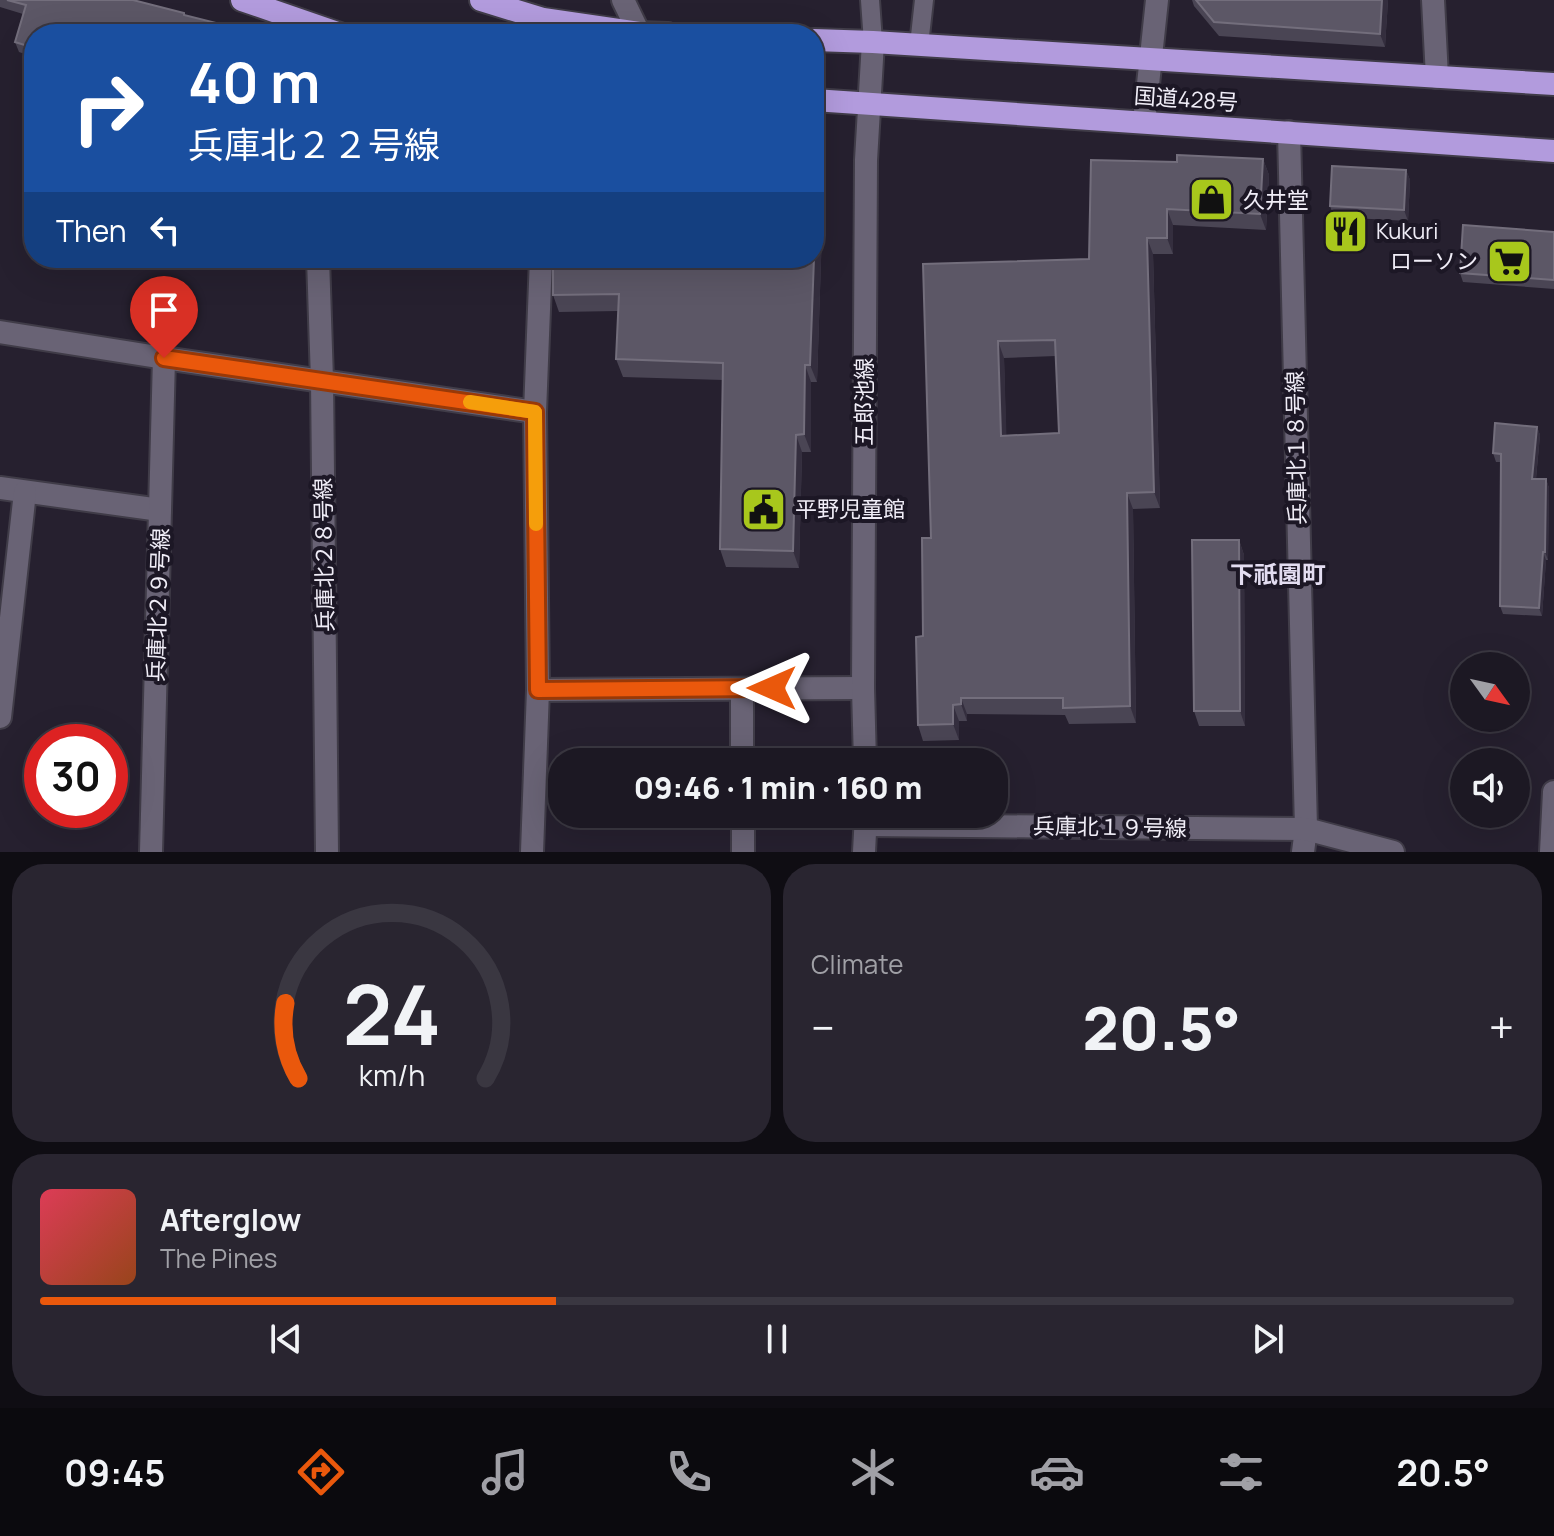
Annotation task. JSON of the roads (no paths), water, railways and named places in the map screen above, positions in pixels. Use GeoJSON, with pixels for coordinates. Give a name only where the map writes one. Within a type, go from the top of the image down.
{"type":"FeatureCollection","features":[{"type":"Feature","properties":{"kind":"highway"},"geometry":{"type":"LineString","coordinates":[[242,0],[310,24]]}},
{"type":"Feature","properties":{"kind":"highway"},"geometry":{"type":"LineString","coordinates":[[481,0],[543,19],[577,24]]}},
{"type":"Feature","properties":{"kind":"highway","name":"国道428号"},"geometry":{"type":"LineString","coordinates":[[824,40],[1554,84]]}},
{"type":"Feature","properties":{"kind":"highway","name":"国道428号"},"geometry":{"type":"LineString","coordinates":[[824,101],[1554,151]]}},
{"type":"Feature","properties":{"kind":"street"},"geometry":{"type":"LineString","coordinates":[[623,0],[635,24]]}},
{"type":"Feature","properties":{"kind":"street"},"geometry":{"type":"LineString","coordinates":[[1144,122],[1157,0]]}},
{"type":"Feature","properties":{"kind":"street"},"geometry":{"type":"LineString","coordinates":[[1433,0],[1437,77]]}},
{"type":"Feature","properties":{"kind":"street","name":"五郎池線"},"geometry":{"type":"LineString","coordinates":[[865,748],[866,160],[873,42]]}},
{"type":"Feature","properties":{"kind":"street","name":"兵庫北１８号線"},"geometry":{"type":"LineString","coordinates":[[1289,132],[1306,829],[1303,852]]}},
{"type":"Feature","properties":{"kind":"street","name":"兵庫北２８号線"},"geometry":{"type":"LineString","coordinates":[[318,268],[327,852]]}},
{"type":"Feature","properties":{"kind":"street"},"geometry":{"type":"LineString","coordinates":[[532,852],[538,690],[535,412],[541,268]]}},
{"type":"Feature","properties":{"kind":"street"},"geometry":{"type":"LineString","coordinates":[[0,332],[535,412]]}},
{"type":"Feature","properties":{"kind":"street","name":"兵庫北２９号線"},"geometry":{"type":"LineString","coordinates":[[151,852],[164,358]]}},
{"type":"Feature","properties":{"kind":"street"},"geometry":{"type":"LineString","coordinates":[[0,488],[160,510]]}},
{"type":"Feature","properties":{"kind":"street"},"geometry":{"type":"LineString","coordinates":[[0,717],[25,492]]}},
{"type":"Feature","properties":{"kind":"street"},"geometry":{"type":"LineString","coordinates":[[538,690],[863,688]]}},
{"type":"Feature","properties":{"kind":"street"},"geometry":{"type":"LineString","coordinates":[[742,689],[742,748]]}},
{"type":"Feature","properties":{"kind":"street"},"geometry":{"type":"LineString","coordinates":[[1551,852],[1554,792]]}},
{"type":"Feature","properties":{"kind":"street","name":"兵庫北１９号線"},"geometry":{"type":"LineString","coordinates":[[1008,822],[1306,829],[1393,852]]}},
{"type":"Feature","properties":{"kind":"street"},"geometry":{"type":"LineString","coordinates":[[743,828],[743,852]]}},
{"type":"Feature","properties":{"kind":"street"},"geometry":{"type":"LineString","coordinates":[[864,852],[865,828]]}},
{"type":"Feature","properties":{"kind":"street"},"geometry":{"type":"LineString","coordinates":[[1286,852],[1306,829]]}},
{"type":"Feature","properties":{"kind":"lane"},"geometry":{"type":"LineString","coordinates":[[870,0],[873,42]]}},
{"type":"Feature","properties":{"kind":"lane"},"geometry":{"type":"LineString","coordinates":[[919,45],[924,0]]}},
{"type":"Feature","properties":{"kind":"place","name":"久井堂"},"geometry":{"type":"Point","coordinates":[1212,200]}},
{"type":"Feature","properties":{"kind":"place","name":"Kukuri"},"geometry":{"type":"Point","coordinates":[1345,231]}},
{"type":"Feature","properties":{"kind":"place","name":"ローソン"},"geometry":{"type":"Point","coordinates":[1509,261]}},
{"type":"Feature","properties":{"kind":"place","name":"平野児童館"},"geometry":{"type":"Point","coordinates":[764,509]}},
{"type":"Feature","properties":{"kind":"district","name":"下祇園町"},"geometry":{"type":"Point","coordinates":[1278,573]}}]}
